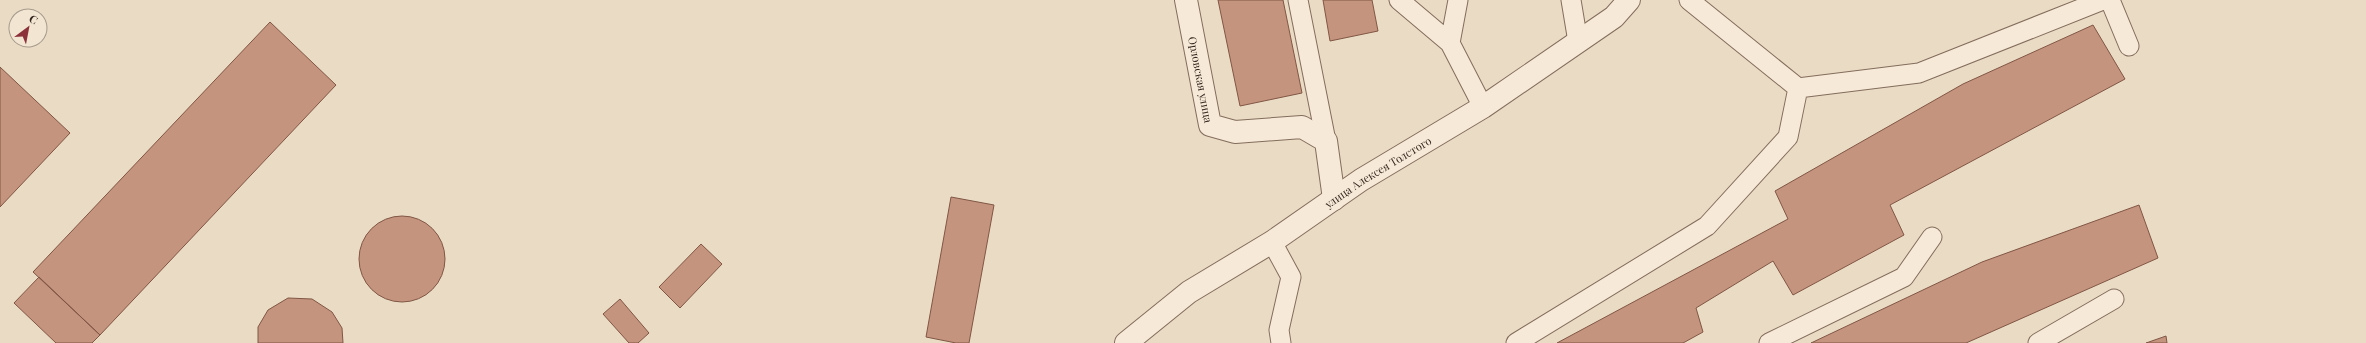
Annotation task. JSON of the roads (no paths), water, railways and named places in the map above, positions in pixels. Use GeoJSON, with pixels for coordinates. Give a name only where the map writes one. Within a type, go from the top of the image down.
{"type":"FeatureCollection","features":[{"type":"Feature","properties":{"kind":"street","name":"Орловская улица"},"geometry":{"type":"LineString","coordinates":[[1186,0],[1210,125],[1235,132],[1302,127],[1326,141]]}},
{"type":"Feature","properties":{"kind":"street","name":"улица Алексея Толстого"},"geometry":{"type":"LineString","coordinates":[[1126,343],[1189,292],[1272,242],[1361,180],[1483,107],[1614,17],[1629,0]]}},
{"type":"Feature","properties":{"kind":"street"},"geometry":{"type":"LineString","coordinates":[[1326,141],[1334,199]]}},
{"type":"Feature","properties":{"kind":"lane"},"geometry":{"type":"LineString","coordinates":[[1298,0],[1326,141]]}},
{"type":"Feature","properties":{"kind":"lane"},"geometry":{"type":"LineString","coordinates":[[1399,0],[1450,43],[1483,107]]}},
{"type":"Feature","properties":{"kind":"lane"},"geometry":{"type":"LineString","coordinates":[[1450,43],[1458,0]]}},
{"type":"Feature","properties":{"kind":"lane"},"geometry":{"type":"LineString","coordinates":[[1571,0],[1578,42]]}},
{"type":"Feature","properties":{"kind":"lane"},"geometry":{"type":"LineString","coordinates":[[1689,0],[1798,88],[1919,73],[2103,0]]}},
{"type":"Feature","properties":{"kind":"lane"},"geometry":{"type":"LineString","coordinates":[[2110,0],[2129,46]]}},
{"type":"Feature","properties":{"kind":"lane"},"geometry":{"type":"LineString","coordinates":[[1516,343],[1707,226],[1788,137],[1798,88]]}},
{"type":"Feature","properties":{"kind":"lane"},"geometry":{"type":"LineString","coordinates":[[1770,343],[1904,277],[1932,237]]}},
{"type":"Feature","properties":{"kind":"lane"},"geometry":{"type":"LineString","coordinates":[[1272,242],[1292,277],[1279,330],[1281,343]]}},
{"type":"Feature","properties":{"kind":"lane"},"geometry":{"type":"LineString","coordinates":[[2038,343],[2114,299]]}}]}
